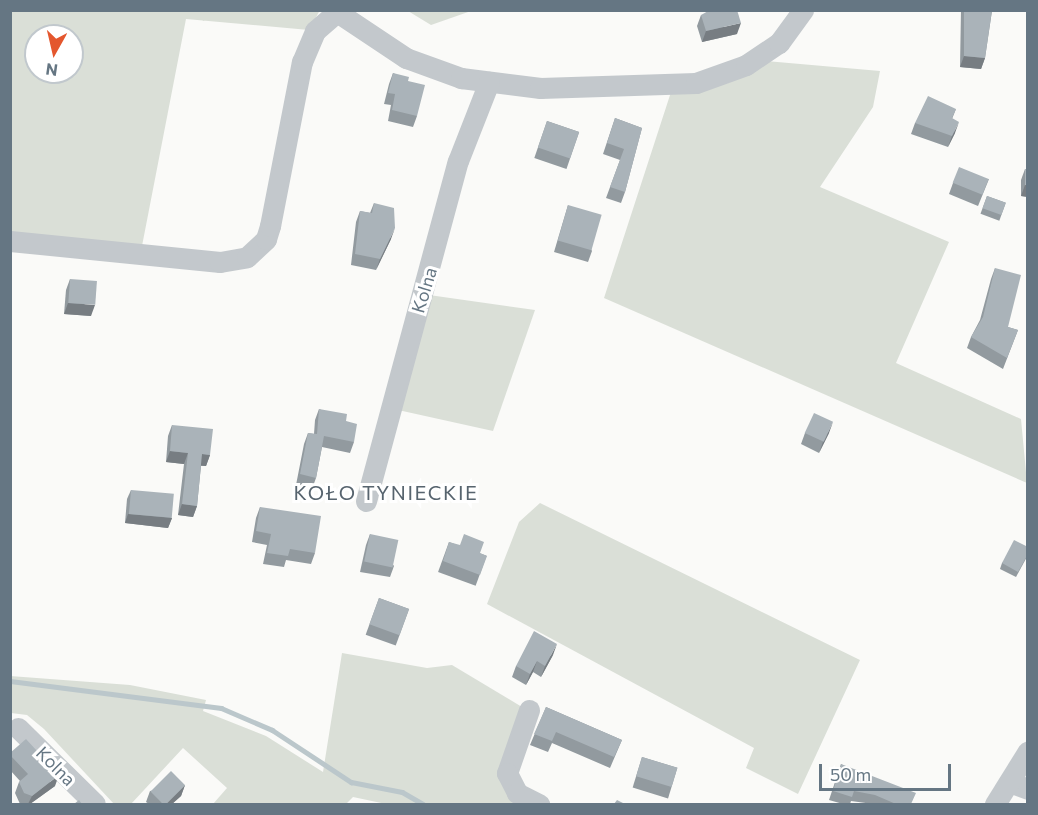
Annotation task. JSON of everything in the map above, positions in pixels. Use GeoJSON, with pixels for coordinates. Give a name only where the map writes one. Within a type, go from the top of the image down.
{"type":"FeatureCollection","features":[{"type":"Feature","properties":{"kind":"street"},"geometry":{"type":"LineString","coordinates":[[10,241],[220,262],[247,257],[266,239],[270,226],[302,62],[315,31],[335,11],[406,58],[461,78],[540,88],[696,83],[746,65],[779,43],[803,10]]}},
{"type":"Feature","properties":{"kind":"street","name":"Kolna"},"geometry":{"type":"LineString","coordinates":[[366,501],[458,161],[489,82]]}},
{"type":"Feature","properties":{"kind":"street"},"geometry":{"type":"LineString","coordinates":[[529,710],[506,763],[507,773],[517,793],[538,804]]}},
{"type":"Feature","properties":{"kind":"street","name":"Kolna"},"geometry":{"type":"LineString","coordinates":[[18,728],[95,804]]}},
{"type":"Feature","properties":{"kind":"street"},"geometry":{"type":"LineString","coordinates":[[995,804],[1018,786],[1028,751]]}},
{"type":"Feature","properties":{"kind":"shaded area"},"geometry":{"type":"Polygon","coordinates":[[[320,10],[309,30],[186,19],[142,246],[11,236],[10,11],[320,10]]]}},
{"type":"Feature","properties":{"kind":"shaded area"},"geometry":{"type":"Polygon","coordinates":[[[408,11],[471,11],[431,25],[408,11]]]}},
{"type":"Feature","properties":{"kind":"shaded area"},"geometry":{"type":"Polygon","coordinates":[[[766,61],[880,71],[873,107],[820,187],[949,242],[896,363],[1021,419],[1027,483],[604,298],[671,92],[728,83],[766,61]]]}},
{"type":"Feature","properties":{"kind":"shaded area"},"geometry":{"type":"Polygon","coordinates":[[[429,295],[535,310],[493,431],[398,410],[429,295]]]}},
{"type":"Feature","properties":{"kind":"shaded area"},"geometry":{"type":"Polygon","coordinates":[[[540,503],[860,660],[798,794],[746,768],[754,748],[487,604],[519,522],[540,503]]]}},
{"type":"Feature","properties":{"kind":"shaded area"},"geometry":{"type":"Polygon","coordinates":[[[342,653],[427,668],[452,665],[522,707],[499,769],[532,804],[386,804],[353,797],[346,804],[213,804],[227,788],[183,748],[131,804],[114,804],[44,729],[27,715],[11,713],[10,676],[130,685],[206,700],[203,711],[266,736],[323,772],[342,653]]]}},
{"type":"Feature","properties":{"kind":"building"},"geometry":{"type":"Polygon","coordinates":[[[710,10],[737,10],[741,23],[706,31],[701,15],[710,10]]]}},
{"type":"Feature","properties":{"kind":"building"},"geometry":{"type":"Polygon","coordinates":[[[964,10],[992,10],[985,58],[964,56],[964,10]]]}},
{"type":"Feature","properties":{"kind":"building"},"geometry":{"type":"Polygon","coordinates":[[[393,73],[409,77],[408,81],[425,85],[417,116],[392,110],[395,94],[388,93],[393,73]]]}},
{"type":"Feature","properties":{"kind":"building"},"geometry":{"type":"Polygon","coordinates":[[[928,96],[956,109],[952,118],[959,122],[952,136],[915,123],[928,96]]]}},
{"type":"Feature","properties":{"kind":"building"},"geometry":{"type":"Polygon","coordinates":[[[615,118],[642,128],[625,192],[610,187],[624,149],[607,143],[615,118]]]}},
{"type":"Feature","properties":{"kind":"building"},"geometry":{"type":"Polygon","coordinates":[[[547,121],[579,132],[570,159],[538,147],[547,121]]]}},
{"type":"Feature","properties":{"kind":"building"},"geometry":{"type":"Polygon","coordinates":[[[959,167],[989,179],[982,195],[953,183],[959,167]]]}},
{"type":"Feature","properties":{"kind":"building"},"geometry":{"type":"Polygon","coordinates":[[[1025,169],[1028,169],[1028,185],[1025,185],[1025,169]]]}},
{"type":"Feature","properties":{"kind":"building"},"geometry":{"type":"Polygon","coordinates":[[[987,196],[1006,203],[1001,215],[983,208],[987,196]]]}},
{"type":"Feature","properties":{"kind":"building"},"geometry":{"type":"Polygon","coordinates":[[[374,203],[394,208],[395,228],[380,259],[355,254],[360,211],[372,213],[374,203]]]}},
{"type":"Feature","properties":{"kind":"building"},"geometry":{"type":"Polygon","coordinates":[[[568,205],[602,215],[591,250],[558,241],[568,205]]]}},
{"type":"Feature","properties":{"kind":"building"},"geometry":{"type":"Polygon","coordinates":[[[995,268],[1021,275],[1008,327],[1018,330],[1007,358],[971,337],[983,317],[995,268]]]}},
{"type":"Feature","properties":{"kind":"building"},"geometry":{"type":"Polygon","coordinates":[[[70,279],[97,281],[95,305],[68,303],[70,279]]]}},
{"type":"Feature","properties":{"kind":"building"},"geometry":{"type":"Polygon","coordinates":[[[10,294],[12,294],[11,316],[10,316],[10,294]]]}},
{"type":"Feature","properties":{"kind":"building"},"geometry":{"type":"Polygon","coordinates":[[[319,409],[347,414],[346,421],[357,424],[354,442],[324,436],[316,478],[300,474],[308,433],[317,434],[319,409]]]}},
{"type":"Feature","properties":{"kind":"building"},"geometry":{"type":"Polygon","coordinates":[[[814,413],[833,422],[824,442],[805,433],[814,413]]]}},
{"type":"Feature","properties":{"kind":"building"},"geometry":{"type":"Polygon","coordinates":[[[172,425],[213,429],[210,455],[202,454],[197,506],[182,504],[188,453],[170,451],[172,425]]]}},
{"type":"Feature","properties":{"kind":"building"},"geometry":{"type":"Polygon","coordinates":[[[131,490],[174,494],[172,518],[129,514],[131,490]]]}},
{"type":"Feature","properties":{"kind":"building"},"geometry":{"type":"Polygon","coordinates":[[[260,507],[321,516],[315,553],[290,549],[288,556],[267,553],[271,534],[256,531],[260,507]]]}},
{"type":"Feature","properties":{"kind":"building"},"geometry":{"type":"Polygon","coordinates":[[[370,534],[398,540],[393,567],[364,561],[370,534]]]}},
{"type":"Feature","properties":{"kind":"building"},"geometry":{"type":"Polygon","coordinates":[[[464,534],[484,542],[480,553],[487,556],[480,575],[443,561],[449,542],[460,545],[464,534]]]}},
{"type":"Feature","properties":{"kind":"building"},"geometry":{"type":"Polygon","coordinates":[[[1014,540],[1028,547],[1028,554],[1018,572],[1002,563],[1014,540]]]}},
{"type":"Feature","properties":{"kind":"building"},"geometry":{"type":"Polygon","coordinates":[[[379,598],[409,609],[399,635],[369,624],[379,598]]]}},
{"type":"Feature","properties":{"kind":"building"},"geometry":{"type":"Polygon","coordinates":[[[534,631],[557,644],[545,666],[537,661],[530,674],[516,666],[534,631]]]}},
{"type":"Feature","properties":{"kind":"building"},"geometry":{"type":"Polygon","coordinates":[[[546,707],[622,740],[614,757],[556,732],[552,741],[534,734],[546,707]]]}},
{"type":"Feature","properties":{"kind":"building"},"geometry":{"type":"Polygon","coordinates":[[[26,739],[59,775],[32,796],[24,793],[19,782],[28,774],[10,755],[26,739]]]}},
{"type":"Feature","properties":{"kind":"building"},"geometry":{"type":"Polygon","coordinates":[[[642,757],[677,768],[672,787],[636,776],[642,757]]]}},
{"type":"Feature","properties":{"kind":"building"},"geometry":{"type":"Polygon","coordinates":[[[841,764],[916,793],[911,804],[896,804],[875,795],[854,791],[852,797],[833,791],[841,764]]]}},
{"type":"Feature","properties":{"kind":"building"},"geometry":{"type":"Polygon","coordinates":[[[171,771],[185,785],[166,804],[163,804],[150,792],[171,771]]]}},
{"type":"Feature","properties":{"kind":"waterway"},"geometry":{"type":"LineString","coordinates":[[10,681],[221,708],[272,730],[351,782],[402,792],[423,804]]}},
{"type":"Feature","properties":{"kind":"district","name":"KOŁO TYNIECKIE"},"geometry":{"type":"Point","coordinates":[386,492]}}]}
